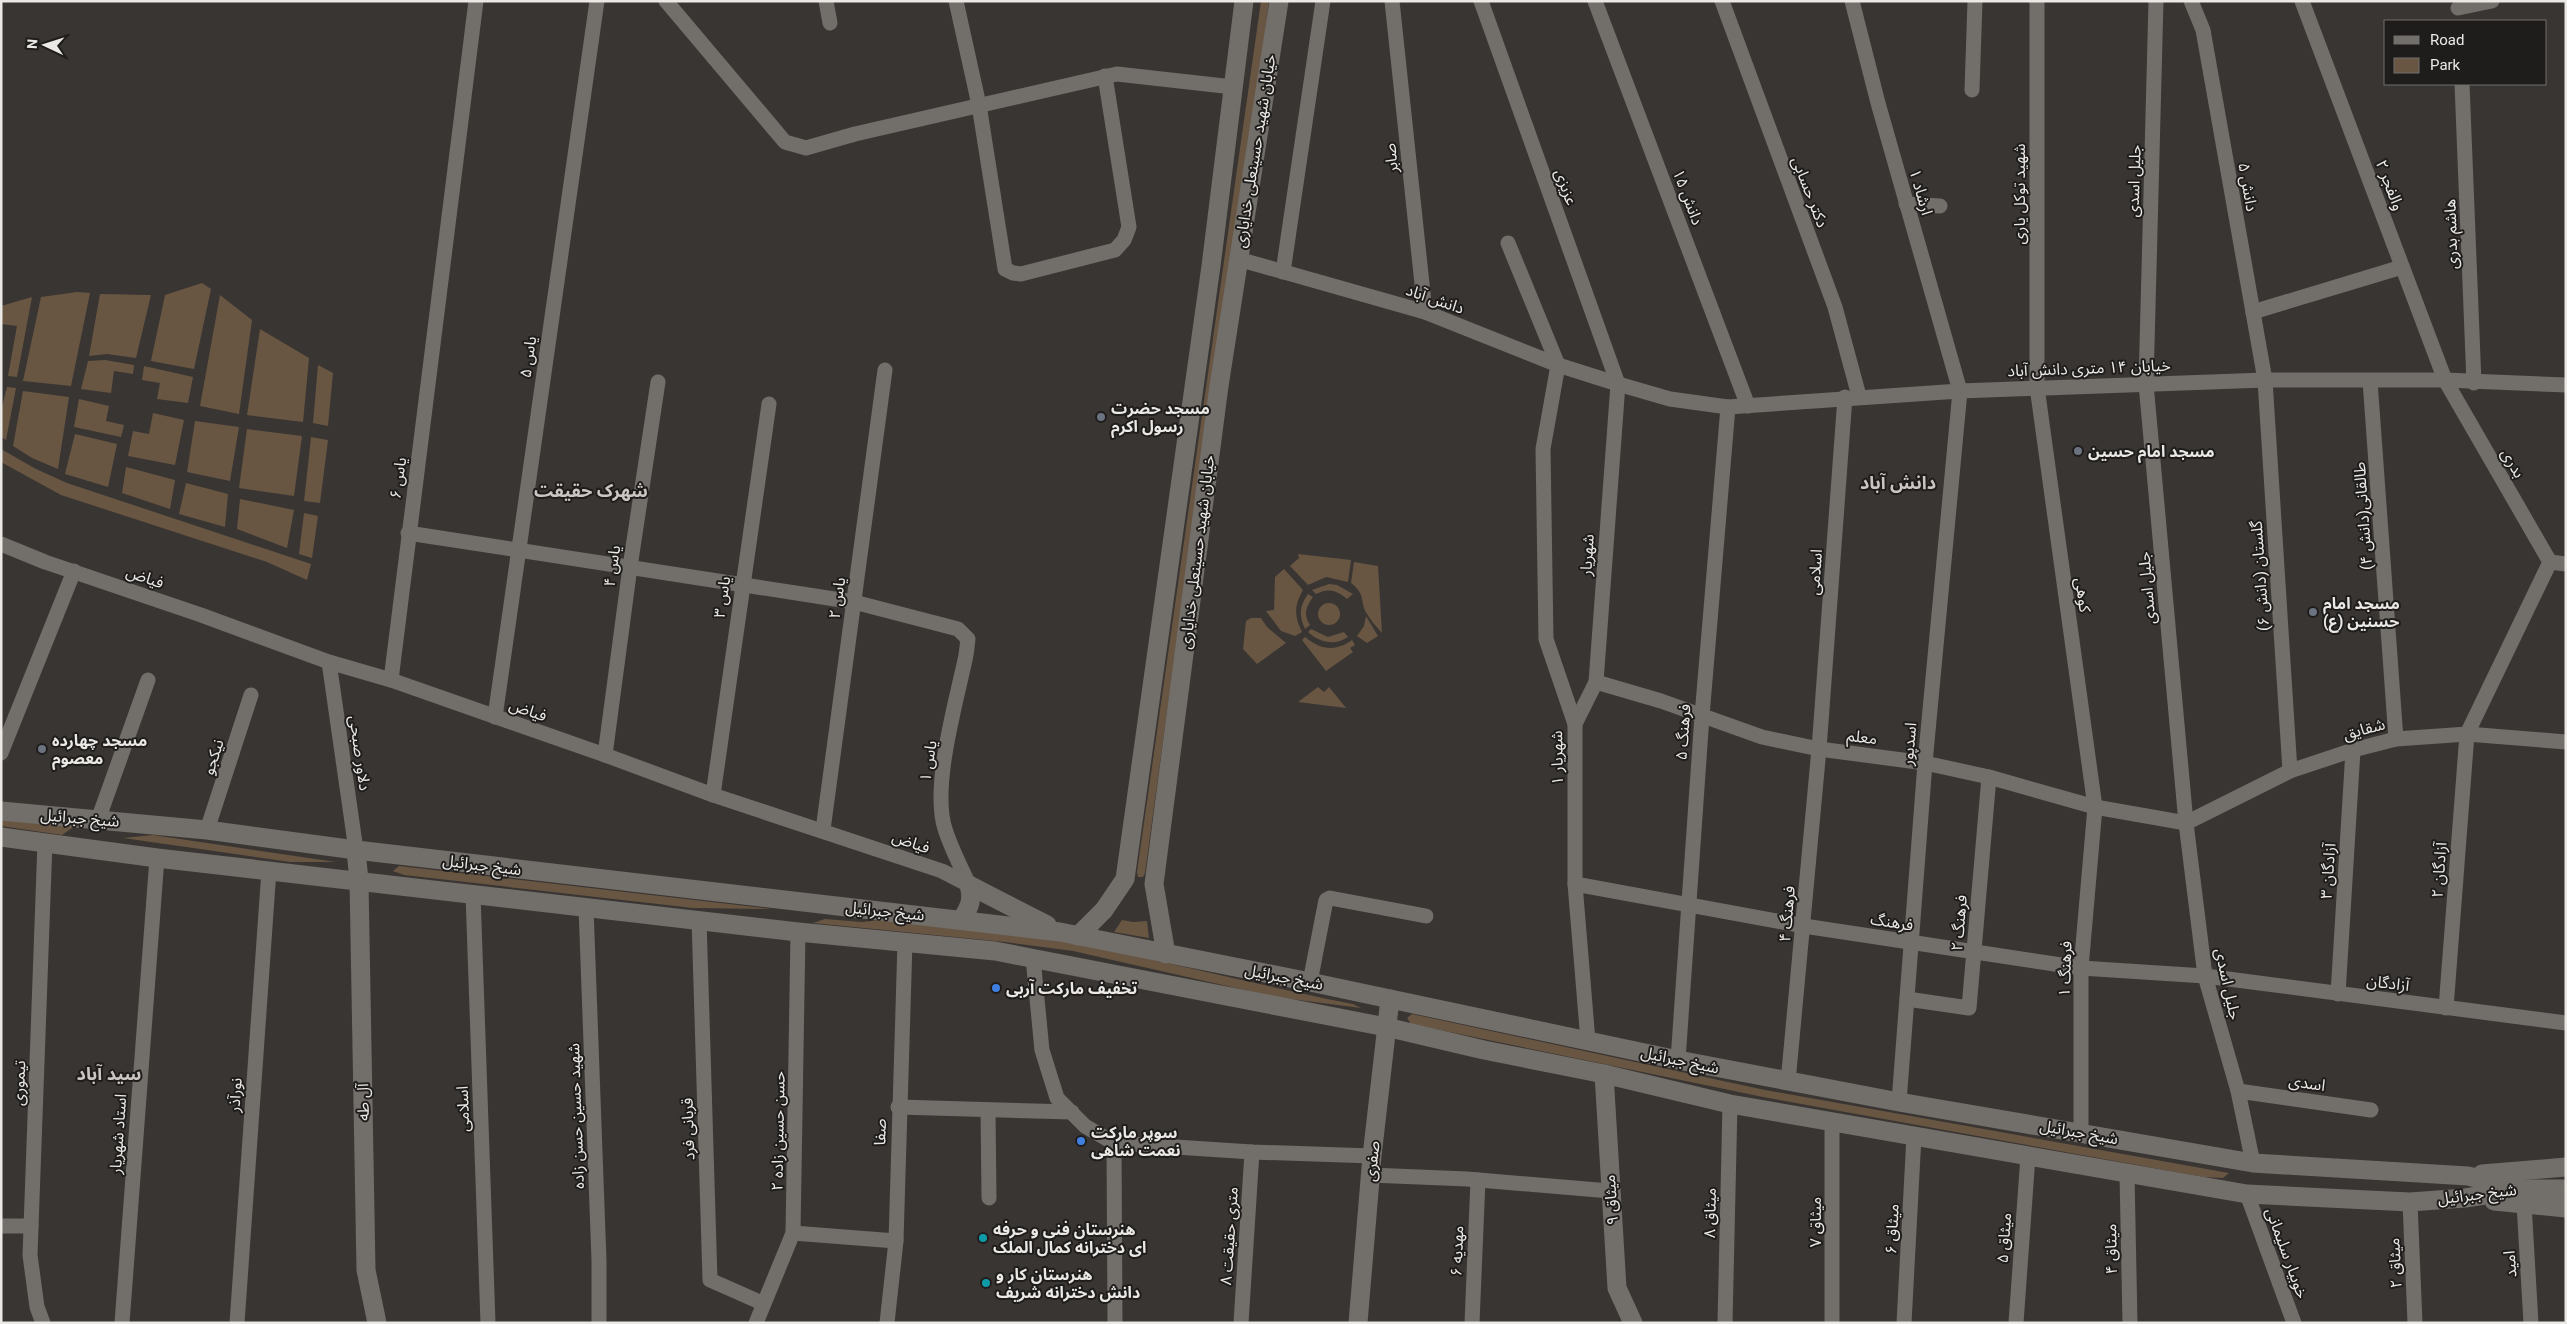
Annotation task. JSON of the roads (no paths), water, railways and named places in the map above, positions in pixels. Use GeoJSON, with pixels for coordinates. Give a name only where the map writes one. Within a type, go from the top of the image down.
{"type":"FeatureCollection","features":[{"type":"Feature","properties":{"kind":"street","name":"یاس ۶"},"geometry":{"type":"LineString","coordinates":[[390,680],[476,1]]}},
{"type":"Feature","properties":{"kind":"street","name":"یاس ۵"},"geometry":{"type":"LineString","coordinates":[[495,717],[556,281],[598,1]]}},
{"type":"Feature","properties":{"kind":"street"},"geometry":{"type":"LineString","coordinates":[[666,1],[785,142],[797,147],[806,148],[855,134],[1117,74],[1233,88]]}},
{"type":"Feature","properties":{"kind":"street"},"geometry":{"type":"LineString","coordinates":[[826,1],[830,22]]}},
{"type":"Feature","properties":{"kind":"street"},"geometry":{"type":"LineString","coordinates":[[956,1],[979,105],[1005,269],[1013,273],[1021,274],[1115,250],[1124,240],[1129,228],[1105,76]]}},
{"type":"Feature","properties":{"kind":"street","name":"خیابان شهید حسینعلی خدایاری"},"geometry":{"type":"LineString","coordinates":[[1069,934],[1104,910],[1124,879],[1211,266],[1244,1]]}},
{"type":"Feature","properties":{"kind":"street","name":"خیابان شهید حسینعلی خدایاری"},"geometry":{"type":"LineString","coordinates":[[1166,954],[1154,884],[1238,259],[1278,1]]}},
{"type":"Feature","properties":{"kind":"street"},"geometry":{"type":"LineString","coordinates":[[1283,272],[1323,1]]}},
{"type":"Feature","properties":{"kind":"street","name":"صابر"},"geometry":{"type":"LineString","coordinates":[[1392,1],[1425,312]]}},
{"type":"Feature","properties":{"kind":"street","name":"عزیزی"},"geometry":{"type":"LineString","coordinates":[[1481,1],[1618,384]]}},
{"type":"Feature","properties":{"kind":"street","name":"دانش ۱۵"},"geometry":{"type":"LineString","coordinates":[[1595,1],[1748,406]]}},
{"type":"Feature","properties":{"kind":"street","name":"دکتر حسابی"},"geometry":{"type":"LineString","coordinates":[[1722,1],[1835,307],[1852,397]]}},
{"type":"Feature","properties":{"kind":"street","name":"ارشاد ۱"},"geometry":{"type":"LineString","coordinates":[[1852,1],[1906,204],[1960,391]]}},
{"type":"Feature","properties":{"kind":"street"},"geometry":{"type":"LineString","coordinates":[[1972,90],[1975,1]]}},
{"type":"Feature","properties":{"kind":"street","name":"شهید توکل یاری"},"geometry":{"type":"LineString","coordinates":[[2037,1],[2037,387]]}},
{"type":"Feature","properties":{"kind":"street","name":"جلیل اسدی"},"geometry":{"type":"LineString","coordinates":[[2156,1],[2146,384],[2186,823],[2205,976],[2238,1091],[2253,1164]]}},
{"type":"Feature","properties":{"kind":"street","name":"دانش ۵"},"geometry":{"type":"LineString","coordinates":[[2191,1],[2203,30],[2265,380]]}},
{"type":"Feature","properties":{"kind":"street","name":"والفجر ۲"},"geometry":{"type":"LineString","coordinates":[[2302,1],[2445,380]]}},
{"type":"Feature","properties":{"kind":"street"},"geometry":{"type":"LineString","coordinates":[[2458,10],[2492,1]]}},
{"type":"Feature","properties":{"kind":"street","name":"هاشم بدری"},"geometry":{"type":"LineString","coordinates":[[2462,85],[2474,383]]}},
{"type":"Feature","properties":{"kind":"street"},"geometry":{"type":"LineString","coordinates":[[1906,204],[1940,206]]}},
{"type":"Feature","properties":{"kind":"street"},"geometry":{"type":"LineString","coordinates":[[1508,243],[1558,365]]}},
{"type":"Feature","properties":{"kind":"street","name":"دانش آباد"},"geometry":{"type":"LineString","coordinates":[[1238,259],[1425,312],[1558,365],[1618,384]]}},
{"type":"Feature","properties":{"kind":"street"},"geometry":{"type":"LineString","coordinates":[[2253,312],[2402,267]]}},
{"type":"Feature","properties":{"kind":"street","name":"شهریار ۱"},"geometry":{"type":"LineString","coordinates":[[1558,365],[1543,449],[1546,639],[1575,724],[1575,884],[1588,1041]]}},
{"type":"Feature","properties":{"kind":"street","name":"یاس ۲"},"geometry":{"type":"LineString","coordinates":[[823,830],[885,370]]}},
{"type":"Feature","properties":{"kind":"street","name":"خیابان ۱۴ متری دانش آباد"},"geometry":{"type":"LineString","coordinates":[[1618,384],[1670,399],[1728,407],[1852,397],[2037,387],[2265,380],[2445,380],[2474,383],[2566,385]]}},
{"type":"Feature","properties":{"kind":"street","name":"گلستان (دانش ۶)"},"geometry":{"type":"LineString","coordinates":[[2265,380],[2290,771]]}},
{"type":"Feature","properties":{"kind":"street","name":"بدری"},"geometry":{"type":"LineString","coordinates":[[2445,380],[2550,562]]}},
{"type":"Feature","properties":{"kind":"street","name":"طالقانی(دانش ۴)"},"geometry":{"type":"LineString","coordinates":[[2370,381],[2396,739]]}},
{"type":"Feature","properties":{"kind":"street","name":"یاس ۴"},"geometry":{"type":"LineString","coordinates":[[606,755],[630,567],[658,382]]}},
{"type":"Feature","properties":{"kind":"street","name":"شهریار"},"geometry":{"type":"LineString","coordinates":[[1575,724],[1596,682],[1618,384]]}},
{"type":"Feature","properties":{"kind":"street","name":"کوهی"},"geometry":{"type":"LineString","coordinates":[[2037,387],[2095,808]]}},
{"type":"Feature","properties":{"kind":"street","name":"اسدپور"},"geometry":{"type":"LineString","coordinates":[[1899,1102],[1925,763],[1960,391]]}},
{"type":"Feature","properties":{"kind":"street","name":"اسلامی"},"geometry":{"type":"LineString","coordinates":[[1819,749],[1852,397]]}},
{"type":"Feature","properties":{"kind":"street","name":"یاس ۳"},"geometry":{"type":"LineString","coordinates":[[713,795],[769,404]]}},
{"type":"Feature","properties":{"kind":"street","name":"فرهنگ ۵"},"geometry":{"type":"LineString","coordinates":[[1678,1060],[1702,716],[1728,407]]}},
{"type":"Feature","properties":{"kind":"street"},"geometry":{"type":"LineString","coordinates":[[408,533],[854,602]]}},
{"type":"Feature","properties":{"kind":"street","name":"فیاض"},"geometry":{"type":"LineString","coordinates":[[1,544],[74,572],[329,662],[390,680],[606,755],[713,795],[942,871],[969,885]]}},
{"type":"Feature","properties":{"kind":"street"},"geometry":{"type":"LineString","coordinates":[[2467,734],[2550,562],[2566,564]]}},
{"type":"Feature","properties":{"kind":"street"},"geometry":{"type":"LineString","coordinates":[[1,753],[74,572]]}},
{"type":"Feature","properties":{"kind":"street","name":"یاس ۱"},"geometry":{"type":"LineString","coordinates":[[854,602],[958,629],[968,639],[942,772],[940,801],[944,828],[969,885]]}},
{"type":"Feature","properties":{"kind":"street","name":"دلاور صبحی"},"geometry":{"type":"LineString","coordinates":[[329,662],[356,850]]}},
{"type":"Feature","properties":{"kind":"street"},"geometry":{"type":"LineString","coordinates":[[97,850],[98,820],[148,680]]}},
{"type":"Feature","properties":{"kind":"street","name":"معلم"},"geometry":{"type":"LineString","coordinates":[[1596,682],[1661,701],[1762,737],[1819,749],[1925,763],[1989,777],[2095,808],[2186,823]]}},
{"type":"Feature","properties":{"kind":"street","name":"نیکجو"},"geometry":{"type":"LineString","coordinates":[[207,830],[252,695]]}},
{"type":"Feature","properties":{"kind":"street","name":"شقایق"},"geometry":{"type":"LineString","coordinates":[[2186,823],[2290,771],[2353,750],[2396,739],[2467,734],[2566,742]]}},
{"type":"Feature","properties":{"kind":"street","name":"آزادگان ۲"},"geometry":{"type":"LineString","coordinates":[[2446,1008],[2467,734]]}},
{"type":"Feature","properties":{"kind":"street","name":"فرهنگ ۴"},"geometry":{"type":"LineString","coordinates":[[1788,1082],[1819,749]]}},
{"type":"Feature","properties":{"kind":"street","name":"آزادگان ۳"},"geometry":{"type":"LineString","coordinates":[[2338,994],[2353,750]]}},
{"type":"Feature","properties":{"kind":"street","name":"فرهنگ ۲"},"geometry":{"type":"LineString","coordinates":[[1907,999],[1969,1008],[1989,777]]}},
{"type":"Feature","properties":{"kind":"street","name":"فرهنگ ۱"},"geometry":{"type":"LineString","coordinates":[[2082,1133],[2081,968],[2095,808]]}},
{"type":"Feature","properties":{"kind":"street","name":"شیخ جبرائیل"},"geometry":{"type":"LineString","coordinates":[[1,811],[207,830],[356,850],[1069,934],[1310,982],[1678,1060],[1899,1102],[2253,1164],[2468,1176],[2524,1196]]}},
{"type":"Feature","properties":{"kind":"street","name":"شیخ جبرائیل"},"geometry":{"type":"LineString","coordinates":[[1,837],[157,858],[699,919],[798,932],[995,951],[1386,1028],[1604,1074],[1730,1104],[2247,1194],[2410,1202],[2524,1196]]}},
{"type":"Feature","properties":{"kind":"street","name":"تیموری"},"geometry":{"type":"LineString","coordinates":[[43,1323],[37,1307],[30,1256],[45,842]]}},
{"type":"Feature","properties":{"kind":"street","name":"آل طه"},"geometry":{"type":"LineString","coordinates":[[356,850],[359,880],[366,1270],[377,1323]]}},
{"type":"Feature","properties":{"kind":"street","name":"استاد شهریار"},"geometry":{"type":"LineString","coordinates":[[122,1323],[157,858]]}},
{"type":"Feature","properties":{"kind":"street","name":"نورآذر"},"geometry":{"type":"LineString","coordinates":[[237,1323],[269,870]]}},
{"type":"Feature","properties":{"kind":"street"},"geometry":{"type":"LineString","coordinates":[[1124,879],[1134,886],[1142,887],[1154,884]]}},
{"type":"Feature","properties":{"kind":"street","name":"فرهنگ"},"geometry":{"type":"LineString","coordinates":[[1575,884],[1804,926],[2081,968],[2205,976]]}},
{"type":"Feature","properties":{"kind":"street"},"geometry":{"type":"LineString","coordinates":[[961,920],[970,908],[972,897],[969,885]]}},
{"type":"Feature","properties":{"kind":"street"},"geometry":{"type":"LineString","coordinates":[[969,885],[1069,934]]}},
{"type":"Feature","properties":{"kind":"street","name":"اسلامی"},"geometry":{"type":"LineString","coordinates":[[473,894],[488,1323]]}},
{"type":"Feature","properties":{"kind":"street"},"geometry":{"type":"LineString","coordinates":[[1310,982],[1326,900],[1330,898],[1426,916]]}},
{"type":"Feature","properties":{"kind":"street"},"geometry":{"type":"LineString","coordinates":[[798,932],[803,902]]}},
{"type":"Feature","properties":{"kind":"street","name":"شهید حسین حسن زاده"},"geometry":{"type":"LineString","coordinates":[[586,907],[599,1260],[599,1323]]}},
{"type":"Feature","properties":{"kind":"street","name":"قربانی فرد"},"geometry":{"type":"LineString","coordinates":[[699,919],[710,1280],[762,1303]]}},
{"type":"Feature","properties":{"kind":"street","name":"حسن حسین زاده ۲"},"geometry":{"type":"LineString","coordinates":[[756,1323],[762,1303],[793,1233],[798,932]]}},
{"type":"Feature","properties":{"kind":"street","name":"صفا"},"geometry":{"type":"LineString","coordinates":[[887,1323],[896,1241],[898,1107],[905,942]]}},
{"type":"Feature","properties":{"kind":"street"},"geometry":{"type":"LineString","coordinates":[[1033,958],[1042,1050],[1057,1098],[1085,1126],[1114,1143],[1252,1152],[1372,1156]]}},
{"type":"Feature","properties":{"kind":"street","name":"آزادگان"},"geometry":{"type":"LineString","coordinates":[[2205,976],[2566,1023]]}},
{"type":"Feature","properties":{"kind":"street","name":"صفری"},"geometry":{"type":"LineString","coordinates":[[1358,1323],[1370,1175],[1390,1000]]}},
{"type":"Feature","properties":{"kind":"street","name":"میثاق ۹"},"geometry":{"type":"LineString","coordinates":[[1604,1074],[1617,1288],[1633,1323]]}},
{"type":"Feature","properties":{"kind":"street","name":"اسدی"},"geometry":{"type":"LineString","coordinates":[[2238,1091],[2371,1110]]}},
{"type":"Feature","properties":{"kind":"street","name":"میثاق ۸"},"geometry":{"type":"LineString","coordinates":[[1725,1323],[1730,1104]]}},
{"type":"Feature","properties":{"kind":"street"},"geometry":{"type":"LineString","coordinates":[[898,1107],[1072,1112]]}},
{"type":"Feature","properties":{"kind":"street"},"geometry":{"type":"LineString","coordinates":[[988,1110],[989,1198]]}},
{"type":"Feature","properties":{"kind":"street","name":"میثاق ۷"},"geometry":{"type":"LineString","coordinates":[[1832,1122],[1832,1323]]}},
{"type":"Feature","properties":{"kind":"street","name":"میثاق ۶"},"geometry":{"type":"LineString","coordinates":[[1904,1323],[1914,1136]]}},
{"type":"Feature","properties":{"kind":"street"},"geometry":{"type":"LineString","coordinates":[[1114,1143],[1115,1323]]}},
{"type":"Feature","properties":{"kind":"street","name":"۸ متری حقیقت"},"geometry":{"type":"LineString","coordinates":[[1241,1323],[1252,1152]]}},
{"type":"Feature","properties":{"kind":"street","name":"میثاق ۵"},"geometry":{"type":"LineString","coordinates":[[2016,1323],[2028,1156]]}},
{"type":"Feature","properties":{"kind":"street"},"geometry":{"type":"LineString","coordinates":[[2468,1176],[2566,1167]]}},
{"type":"Feature","properties":{"kind":"street","name":"میثاق ۴"},"geometry":{"type":"LineString","coordinates":[[2127,1174],[2130,1323]]}},
{"type":"Feature","properties":{"kind":"street"},"geometry":{"type":"LineString","coordinates":[[1370,1175],[1478,1180],[1610,1191]]}},
{"type":"Feature","properties":{"kind":"street","name":"مهدیه ۶"},"geometry":{"type":"LineString","coordinates":[[1472,1323],[1478,1180]]}},
{"type":"Feature","properties":{"kind":"street"},"geometry":{"type":"LineString","coordinates":[[2524,1196],[2566,1189]]}},
{"type":"Feature","properties":{"kind":"street","name":"خوبیار سلیمانی"},"geometry":{"type":"LineString","coordinates":[[2247,1194],[2294,1323]]}},
{"type":"Feature","properties":{"kind":"street"},"geometry":{"type":"LineString","coordinates":[[2524,1196],[2566,1208]]}},
{"type":"Feature","properties":{"kind":"street","name":"امید"},"geometry":{"type":"LineString","coordinates":[[2524,1196],[2531,1323]]}},
{"type":"Feature","properties":{"kind":"street","name":"میثاق ۲"},"geometry":{"type":"LineString","coordinates":[[2410,1202],[2415,1323]]}},
{"type":"Feature","properties":{"kind":"street"},"geometry":{"type":"LineString","coordinates":[[1,1226],[31,1226]]}},
{"type":"Feature","properties":{"kind":"street"},"geometry":{"type":"LineString","coordinates":[[793,1233],[896,1241]]}},
{"type":"Feature","properties":{"kind":"place","name":"مسجد حضرت رسول اکرم"},"geometry":{"type":"Point","coordinates":[1101,417]}},
{"type":"Feature","properties":{"kind":"place","name":"مسجد امام حسین"},"geometry":{"type":"Point","coordinates":[2078,451]}},
{"type":"Feature","properties":{"kind":"place","name":"مسجد امام حسنین (ع)"},"geometry":{"type":"Point","coordinates":[2313,612]}},
{"type":"Feature","properties":{"kind":"place","name":"مسجد چهارده معصوم"},"geometry":{"type":"Point","coordinates":[42,749]}},
{"type":"Feature","properties":{"kind":"place","name":"تخفیف مارکت آربی"},"geometry":{"type":"Point","coordinates":[996,988]}},
{"type":"Feature","properties":{"kind":"place","name":"سوپر مارکت نعمت شاهی"},"geometry":{"type":"Point","coordinates":[1081,1141]}},
{"type":"Feature","properties":{"kind":"place","name":"هنرستان فنی و حرفه ای دخترانه کمال الملک"},"geometry":{"type":"Point","coordinates":[983,1238]}},
{"type":"Feature","properties":{"kind":"place","name":"هنرستان کار و دانش دخترانه شریف"},"geometry":{"type":"Point","coordinates":[986,1283]}},
{"type":"Feature","properties":{"kind":"district","name":"دانش آباد"},"geometry":{"type":"Point","coordinates":[1898,482]}},
{"type":"Feature","properties":{"kind":"district","name":"شهرک حقیقت"},"geometry":{"type":"Point","coordinates":[591,490]}},
{"type":"Feature","properties":{"kind":"district","name":"سید آباد"},"geometry":{"type":"Point","coordinates":[109,1073]}}]}
